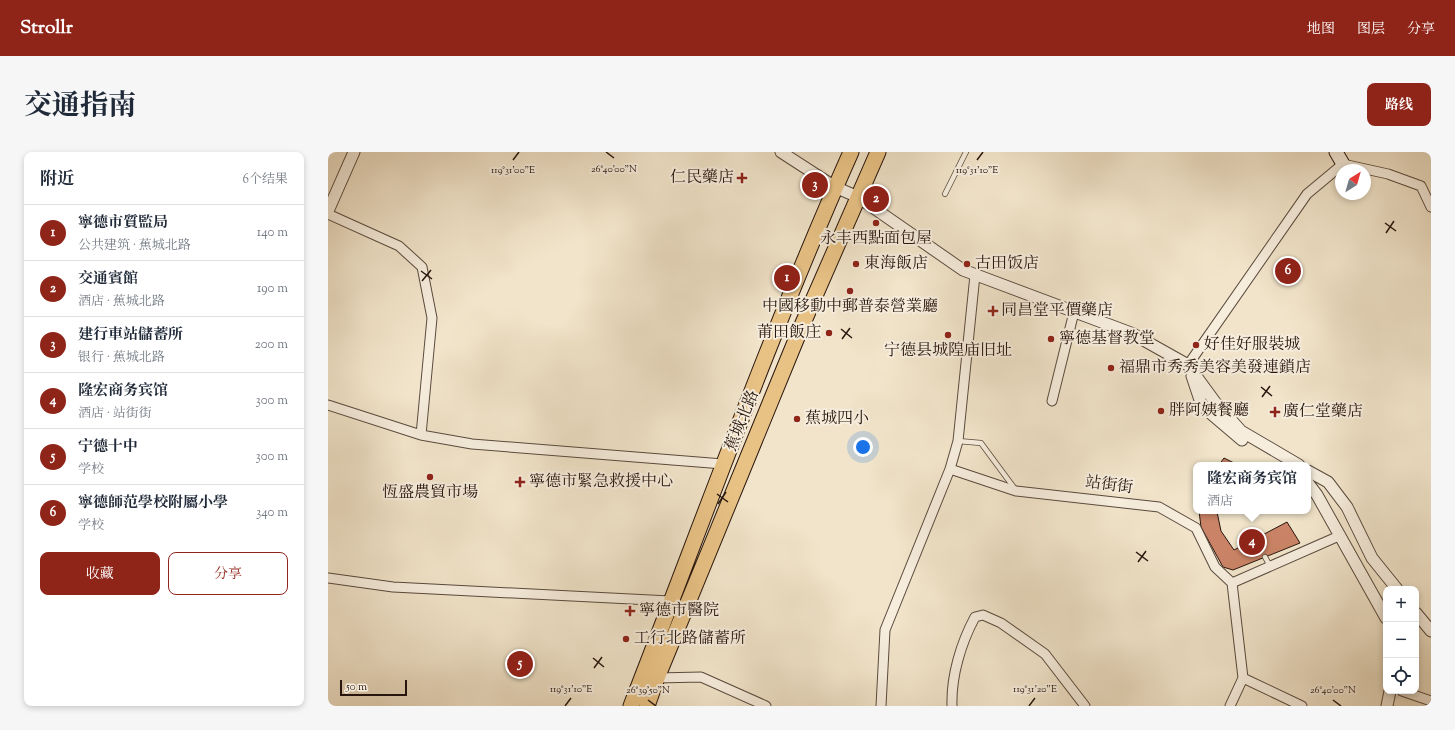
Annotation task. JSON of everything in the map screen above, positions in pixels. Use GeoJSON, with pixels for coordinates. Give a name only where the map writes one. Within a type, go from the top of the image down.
{"type":"FeatureCollection","features":[{"type":"Feature","properties":{"kind":"highway","name":"蕉城北路"},"geometry":{"type":"LineString","coordinates":[[631,706],[785,304],[851,152]]}},
{"type":"Feature","properties":{"kind":"highway","name":"蕉城北路"},"geometry":{"type":"LineString","coordinates":[[647,706],[657,678],[800,330],[878,152]]}},
{"type":"Feature","properties":{"kind":"main road"},"geometry":{"type":"LineString","coordinates":[[1336,152],[1343,164]]}},
{"type":"Feature","properties":{"kind":"street"},"geometry":{"type":"LineString","coordinates":[[328,211],[354,152]]}},
{"type":"Feature","properties":{"kind":"street"},"geometry":{"type":"LineString","coordinates":[[781,152],[836,187],[858,198],[963,270],[1131,333],[1188,366],[1215,402],[1241,431],[1294,462]]}},
{"type":"Feature","properties":{"kind":"street"},"geometry":{"type":"LineString","coordinates":[[1188,366],[1306,194],[1335,170]]}},
{"type":"Feature","properties":{"kind":"street"},"geometry":{"type":"LineString","coordinates":[[1371,170],[1388,174],[1421,186],[1431,207]]}},
{"type":"Feature","properties":{"kind":"street"},"geometry":{"type":"LineString","coordinates":[[328,214],[399,246],[422,267],[432,318],[421,435]]}},
{"type":"Feature","properties":{"kind":"street"},"geometry":{"type":"LineString","coordinates":[[881,706],[885,630],[950,469],[958,441],[975,275]]}},
{"type":"Feature","properties":{"kind":"street"},"geometry":{"type":"LineString","coordinates":[[1052,401],[1074,312]]}},
{"type":"Feature","properties":{"kind":"street"},"geometry":{"type":"LineString","coordinates":[[1188,366],[1202,406],[1238,438],[1279,462]]}},
{"type":"Feature","properties":{"kind":"street"},"geometry":{"type":"LineString","coordinates":[[328,405],[421,435],[472,444],[723,464]]}},
{"type":"Feature","properties":{"kind":"street","name":"站街街"},"geometry":{"type":"LineString","coordinates":[[950,469],[1016,491],[1159,507],[1196,528],[1215,567],[1232,583]]}},
{"type":"Feature","properties":{"kind":"street"},"geometry":{"type":"LineString","coordinates":[[1311,473],[1328,482],[1347,507],[1372,558],[1395,586]]}},
{"type":"Feature","properties":{"kind":"street"},"geometry":{"type":"LineString","coordinates":[[1311,487],[1383,613]]}},
{"type":"Feature","properties":{"kind":"street"},"geometry":{"type":"LineString","coordinates":[[1230,706],[1243,678],[1232,583],[1339,536]]}},
{"type":"Feature","properties":{"kind":"street"},"geometry":{"type":"LineString","coordinates":[[328,578],[393,587],[670,601]]}},
{"type":"Feature","properties":{"kind":"street"},"geometry":{"type":"LineString","coordinates":[[952,706],[956,673],[965,637],[975,617],[983,615],[1002,623],[1045,654],[1085,706]]}},
{"type":"Feature","properties":{"kind":"street"},"geometry":{"type":"LineString","coordinates":[[1419,617],[1431,631]]}},
{"type":"Feature","properties":{"kind":"street"},"geometry":{"type":"LineString","coordinates":[[657,678],[701,677],[766,706]]}},
{"type":"Feature","properties":{"kind":"street"},"geometry":{"type":"LineString","coordinates":[[1243,678],[1302,706]]}},
{"type":"Feature","properties":{"kind":"street"},"geometry":{"type":"LineString","coordinates":[[1386,706],[1389,694]]}},
{"type":"Feature","properties":{"kind":"street"},"geometry":{"type":"LineString","coordinates":[[1411,694],[1431,701]]}},
{"type":"Feature","properties":{"kind":"lane"},"geometry":{"type":"LineString","coordinates":[[945,194],[966,152]]}},
{"type":"Feature","properties":{"kind":"lane"},"geometry":{"type":"LineString","coordinates":[[958,441],[981,443],[1016,491]]}},
{"type":"Feature","properties":{"kind":"lane"},"geometry":{"type":"LineString","coordinates":[[1252,531],[1255,538]]}},
{"type":"Feature","properties":{"kind":"lane"},"geometry":{"type":"LineString","coordinates":[[1265,557],[1270,566]]}},
{"type":"Feature","properties":{"kind":"building"},"geometry":{"type":"Polygon","coordinates":[[[1224,458],[1232,462],[1221,462],[1224,458]]]}},
{"type":"Feature","properties":{"kind":"building"},"geometry":{"type":"Polygon","coordinates":[[[1199,514],[1217,514],[1221,531],[1234,550],[1287,522],[1300,543],[1233,570],[1223,567],[1201,527],[1199,514]]]}},
{"type":"Feature","properties":{"kind":"place","name":"仁民藥店"},"geometry":{"type":"Point","coordinates":[742,178]}},
{"type":"Feature","properties":{"kind":"place","name":"建行車站儲蓄所"},"geometry":{"type":"Point","coordinates":[815,185]}},
{"type":"Feature","properties":{"kind":"place","name":"交通賓館"},"geometry":{"type":"Point","coordinates":[876,199]}},
{"type":"Feature","properties":{"kind":"place","name":"永丰西點面包屋"},"geometry":{"type":"Point","coordinates":[876,223]}},
{"type":"Feature","properties":{"kind":"place","name":"東海飯店"},"geometry":{"type":"Point","coordinates":[856,264]}},
{"type":"Feature","properties":{"kind":"place","name":"古田饭店"},"geometry":{"type":"Point","coordinates":[967,264]}},
{"type":"Feature","properties":{"kind":"place","name":"寧德師范學校附屬小學"},"geometry":{"type":"Point","coordinates":[1288,271]}},
{"type":"Feature","properties":{"kind":"place","name":"寧德市質監局"},"geometry":{"type":"Point","coordinates":[787,278]}},
{"type":"Feature","properties":{"kind":"place","name":"中國移動中郵普泰營業廳"},"geometry":{"type":"Point","coordinates":[850,291]}},
{"type":"Feature","properties":{"kind":"place","name":"同昌堂平價藥店"},"geometry":{"type":"Point","coordinates":[993,311]}},
{"type":"Feature","properties":{"kind":"place","name":"莆田飯庄"},"geometry":{"type":"Point","coordinates":[829,333]}},
{"type":"Feature","properties":{"kind":"place","name":"宁德县城隍庙旧址"},"geometry":{"type":"Point","coordinates":[948,335]}},
{"type":"Feature","properties":{"kind":"place","name":"寧德基督教堂"},"geometry":{"type":"Point","coordinates":[1051,339]}},
{"type":"Feature","properties":{"kind":"place","name":"好佳好服裝城"},"geometry":{"type":"Point","coordinates":[1196,345]}},
{"type":"Feature","properties":{"kind":"place","name":"福鼎市秀秀美容美發連鎖店"},"geometry":{"type":"Point","coordinates":[1111,368]}},
{"type":"Feature","properties":{"kind":"place","name":"胖阿姨餐廳"},"geometry":{"type":"Point","coordinates":[1161,411]}},
{"type":"Feature","properties":{"kind":"place","name":"廣仁堂藥店"},"geometry":{"type":"Point","coordinates":[1275,412]}},
{"type":"Feature","properties":{"kind":"place","name":"蕉城四小"},"geometry":{"type":"Point","coordinates":[797,419]}},
{"type":"Feature","properties":{"kind":"place","name":"恆盛農貿市場"},"geometry":{"type":"Point","coordinates":[430,477]}},
{"type":"Feature","properties":{"kind":"place","name":"寧德市緊急救援中心"},"geometry":{"type":"Point","coordinates":[520,482]}},
{"type":"Feature","properties":{"kind":"place","name":"隆宏商务宾馆"},"geometry":{"type":"Point","coordinates":[1252,542]}},
{"type":"Feature","properties":{"kind":"place","name":"寧德市醫院"},"geometry":{"type":"Point","coordinates":[630,611]}},
{"type":"Feature","properties":{"kind":"place","name":"工行北路儲蓄所"},"geometry":{"type":"Point","coordinates":[626,639]}},
{"type":"Feature","properties":{"kind":"place","name":"宁德十中"},"geometry":{"type":"Point","coordinates":[520,664]}}]}
